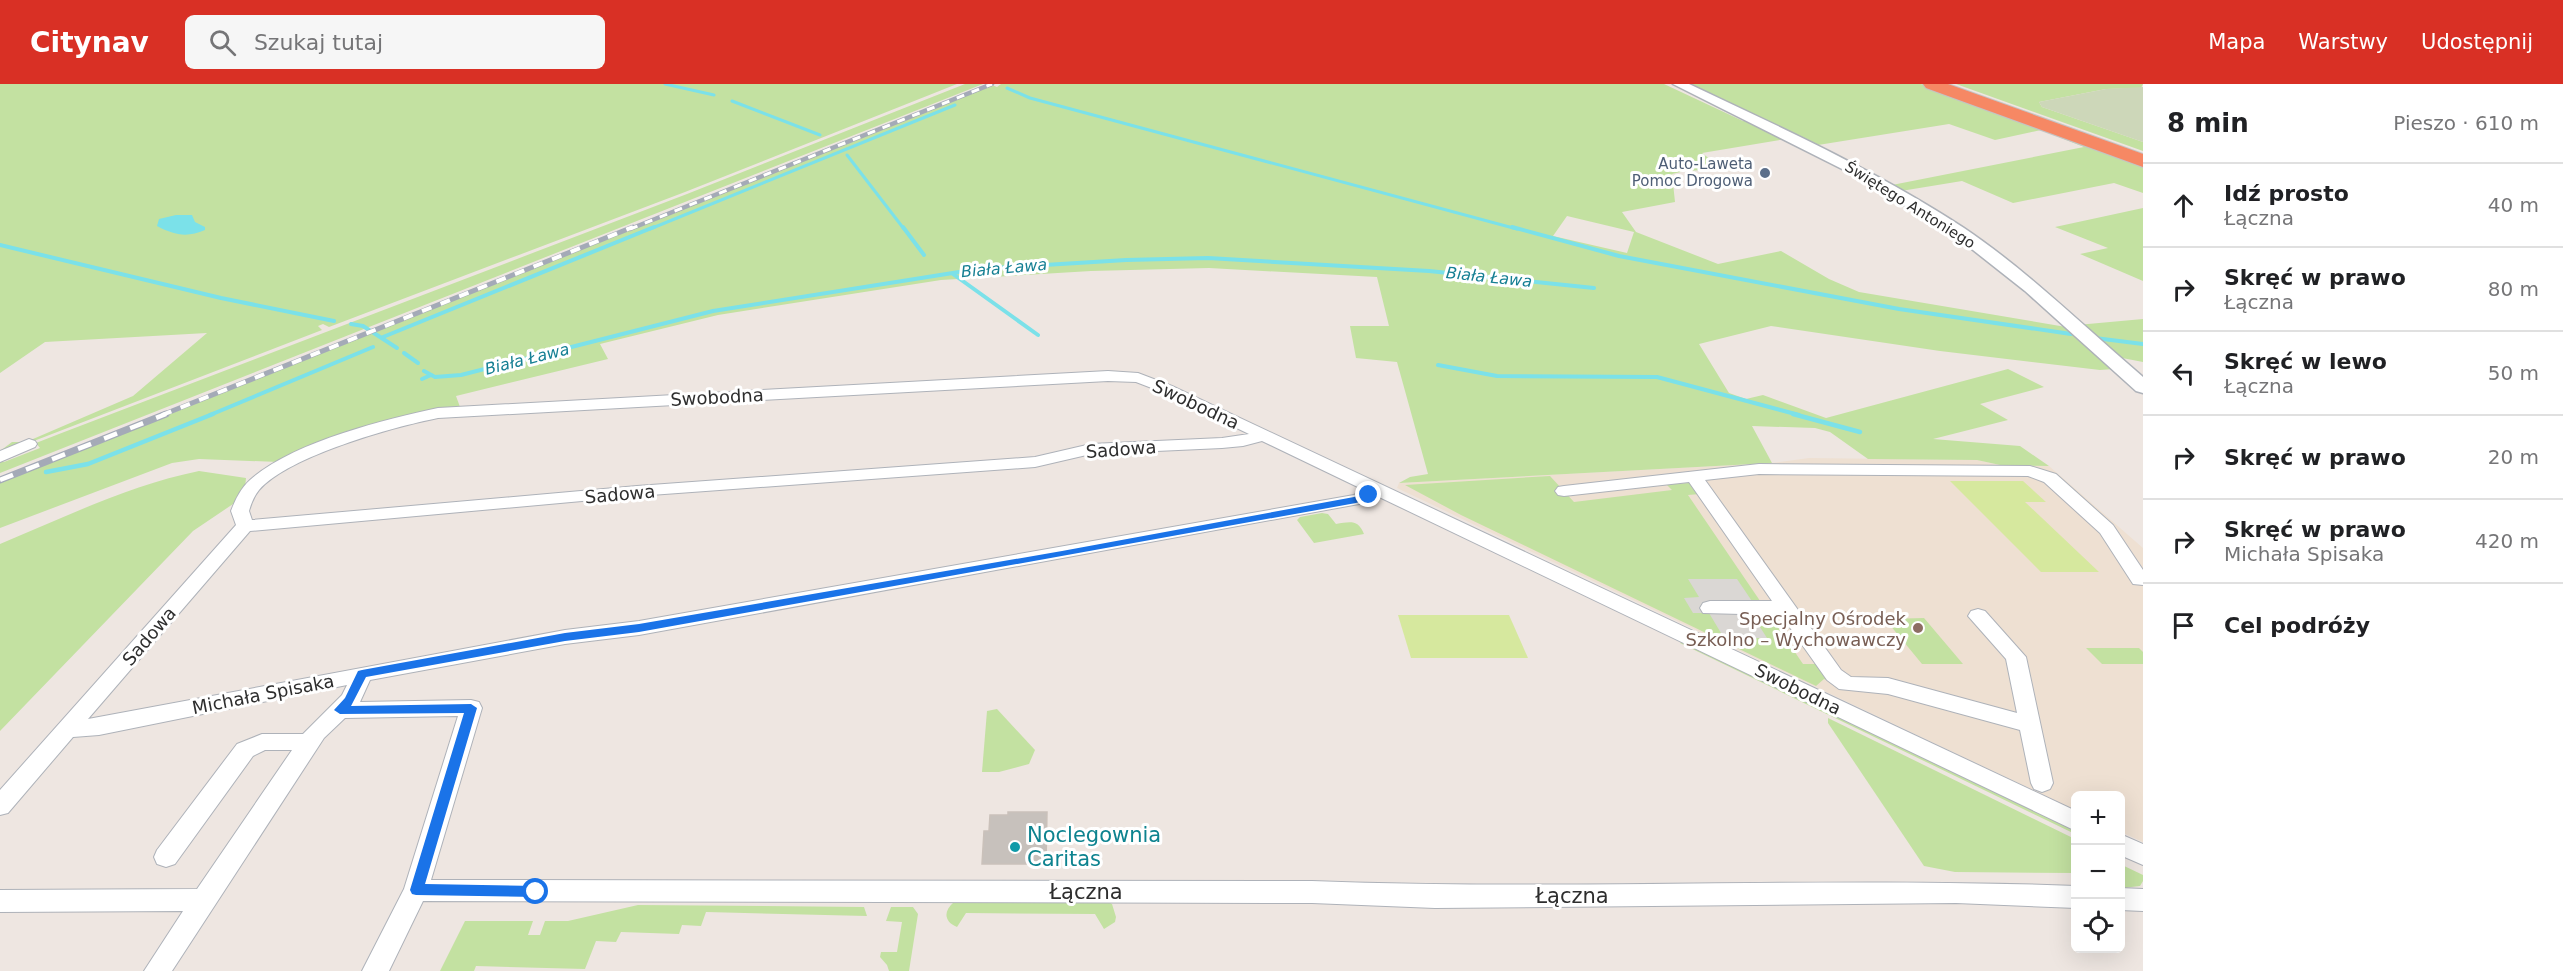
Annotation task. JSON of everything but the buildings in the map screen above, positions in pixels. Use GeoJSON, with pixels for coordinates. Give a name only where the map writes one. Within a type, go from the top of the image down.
{"type":"FeatureCollection","features":[{"type":"Feature","properties":{"kind":"highway"},"geometry":{"type":"LineString","coordinates":[[1932,84],[2143,161]]}},
{"type":"Feature","properties":{"kind":"highway"},"geometry":{"type":"LineString","coordinates":[[1947,84],[2143,154]]}},
{"type":"Feature","properties":{"kind":"street","name":"Świętego Antoniego"},"geometry":{"type":"LineString","coordinates":[[1679,84],[1840,161],[1954,229],[2025,285],[2143,387]]}},
{"type":"Feature","properties":{"kind":"street","name":"Swobodna"},"geometry":{"type":"LineString","coordinates":[[245,526],[240,511],[250,491],[263,478],[292,462],[398,422],[445,412],[1121,376],[1157,384],[2071,820]]}},
{"type":"Feature","properties":{"kind":"street","name":"Sadowa"},"geometry":{"type":"LineString","coordinates":[[0,806],[245,526],[637,491],[1035,462],[1091,449],[1222,443],[1243,441],[1263,435]]}},
{"type":"Feature","properties":{"kind":"street"},"geometry":{"type":"LineString","coordinates":[[0,457],[29,444]]}},
{"type":"Feature","properties":{"kind":"street"},"geometry":{"type":"LineString","coordinates":[[1564,491],[1759,469],[2030,471],[2050,478],[2107,529],[2140,580]]}},
{"type":"Feature","properties":{"kind":"street"},"geometry":{"type":"LineString","coordinates":[[1693,476],[1834,675],[1846,684],[1897,687],[2029,724]]}},
{"type":"Feature","properties":{"kind":"street","name":"Michała Spisaka"},"geometry":{"type":"LineString","coordinates":[[67,729],[99,727],[362,674],[565,637],[639,628],[1130,542],[1356,500],[1378,489]]}},
{"type":"Feature","properties":{"kind":"street"},"geometry":{"type":"LineString","coordinates":[[1710,608],[1787,608]]}},
{"type":"Feature","properties":{"kind":"street"},"geometry":{"type":"LineString","coordinates":[[1978,616],[2016,657],[2042,783]]}},
{"type":"Feature","properties":{"kind":"street"},"geometry":{"type":"LineString","coordinates":[[157,971],[321,726],[350,700],[362,674]]}},
{"type":"Feature","properties":{"kind":"street"},"geometry":{"type":"LineString","coordinates":[[1830,704],[1841,687],[1846,684]]}},
{"type":"Feature","properties":{"kind":"street"},"geometry":{"type":"LineString","coordinates":[[340,710],[471,708],[416,890],[375,971]]}},
{"type":"Feature","properties":{"kind":"street"},"geometry":{"type":"LineString","coordinates":[[166,857],[245,750],[262,742],[310,742]]}},
{"type":"Feature","properties":{"kind":"street","name":"Łączna"},"geometry":{"type":"LineString","coordinates":[[416,890],[473,892],[1312,892],[1435,897],[1956,892],[2071,897]]}},
{"type":"Feature","properties":{"kind":"street"},"geometry":{"type":"LineString","coordinates":[[2125,899],[2143,900]]}},
{"type":"Feature","properties":{"kind":"street"},"geometry":{"type":"LineString","coordinates":[[0,901],[204,900]]}},
{"type":"Feature","properties":{"kind":"shaded area","name":"Specjalny Ośrodek Szkolno – Wychowawczy"},"geometry":{"type":"Polygon","coordinates":[[[1809,458],[1977,460],[2000,465],[2049,466],[2143,548],[2143,842],[2125,834],[2125,791],[2071,791],[2071,808],[1397,488],[1399,483],[1772,463],[1809,458]]]}},
{"type":"Feature","properties":{"kind":"shaded area"},"geometry":{"type":"Polygon","coordinates":[[[1688,579],[1737,579],[1760,613],[1751,613],[1767,638],[1724,638],[1709,613],[1693,613],[1684,598],[1699,597],[1688,579]]]}},
{"type":"Feature","properties":{"kind":"green space"},"geometry":{"type":"Polygon","coordinates":[[[0,84],[957,84],[685,192],[329,327],[323,324],[318,326],[322,330],[0,454],[0,451],[12,442],[26,442],[133,396],[207,333],[45,342],[0,373],[0,84]]]}},
{"type":"Feature","properties":{"kind":"green space"},"geometry":{"type":"Polygon","coordinates":[[[965,84],[983,84],[0,473],[0,461],[4,462],[40,448],[36,443],[687,194],[965,84]]]}},
{"type":"Feature","properties":{"kind":"green space"},"geometry":{"type":"Polygon","coordinates":[[[1001,84],[1664,84],[1743,121],[1751,121],[1786,139],[1702,153],[1723,169],[1672,174],[1675,202],[1622,212],[1636,232],[1718,264],[1781,251],[1829,279],[1859,292],[2066,327],[2114,369],[2100,370],[1940,351],[1771,326],[1699,344],[1729,393],[1746,399],[1763,395],[1826,418],[2008,369],[2044,387],[1980,404],[2008,420],[1933,439],[2020,446],[2049,466],[2000,465],[1977,460],[1868,459],[1830,432],[1815,428],[1752,426],[1772,463],[1399,483],[1410,477],[1428,474],[1397,362],[1356,358],[1350,326],[1389,326],[1377,277],[1209,268],[1091,271],[941,280],[718,315],[600,344],[608,359],[456,396],[460,407],[279,462],[199,459],[172,463],[0,528],[0,482],[992,85],[997,87],[1001,84]],[[1567,216],[1553,236],[1627,253],[1634,232],[1567,216]]]}},
{"type":"Feature","properties":{"kind":"green space"},"geometry":{"type":"Polygon","coordinates":[[[1683,84],[1921,84],[2143,165],[2143,193],[2114,183],[2013,203],[1962,181],[1901,191],[1892,185],[2084,147],[2041,130],[1995,140],[1949,124],[1818,145],[1683,84]]]}},
{"type":"Feature","properties":{"kind":"green space"},"geometry":{"type":"Polygon","coordinates":[[[1956,84],[2143,84],[2141,88],[2106,89],[2039,102],[2042,107],[2143,142],[2143,151],[1956,84]]]}},
{"type":"Feature","properties":{"kind":"green space"},"geometry":{"type":"Polygon","coordinates":[[[2143,87],[2143,142],[2042,107],[2039,102],[2106,89],[2143,87]]]}},
{"type":"Feature","properties":{"kind":"green space"},"geometry":{"type":"Polygon","coordinates":[[[2143,208],[2143,281],[2080,254],[2108,248],[2055,227],[2143,208]]]}},
{"type":"Feature","properties":{"kind":"green space"},"geometry":{"type":"Polygon","coordinates":[[[2143,319],[2143,362],[2117,357],[2077,325],[2143,319]]]}},
{"type":"Feature","properties":{"kind":"green space"},"geometry":{"type":"Polygon","coordinates":[[[199,471],[246,478],[245,488],[233,504],[193,531],[0,731],[0,544],[123,493],[199,471]]]}},
{"type":"Feature","properties":{"kind":"green space"},"geometry":{"type":"Polygon","coordinates":[[[1550,476],[1574,502],[1672,490],[1666,484],[1691,483],[1700,494],[1688,495],[1803,664],[1818,664],[1829,681],[1824,679],[1816,686],[1461,515],[1405,485],[1550,476]]]}},
{"type":"Feature","properties":{"kind":"green space"},"geometry":{"type":"Polygon","coordinates":[[[1950,481],[2023,481],[2046,502],[2025,502],[2099,572],[2041,572],[1950,481]]]}},
{"type":"Feature","properties":{"kind":"green space"},"geometry":{"type":"Polygon","coordinates":[[[1328,514],[1336,524],[1349,522],[1356,524],[1364,534],[1314,543],[1297,520],[1300,517],[1328,514]]]}},
{"type":"Feature","properties":{"kind":"green space"},"geometry":{"type":"Polygon","coordinates":[[[1398,615],[1509,615],[1528,658],[1411,658],[1398,615]]]}},
{"type":"Feature","properties":{"kind":"green space"},"geometry":{"type":"Polygon","coordinates":[[[1924,618],[1963,664],[1922,664],[1885,619],[1924,618]]]}},
{"type":"Feature","properties":{"kind":"green space"},"geometry":{"type":"Polygon","coordinates":[[[1682,641],[2071,827],[2071,832],[1680,643],[1682,641]]]}},
{"type":"Feature","properties":{"kind":"green space"},"geometry":{"type":"Polygon","coordinates":[[[2086,648],[2139,648],[2143,652],[2143,664],[2102,664],[2086,648]]]}},
{"type":"Feature","properties":{"kind":"green space"},"geometry":{"type":"Polygon","coordinates":[[[997,709],[1035,750],[1029,764],[999,772],[982,772],[987,711],[997,709]]]}},
{"type":"Feature","properties":{"kind":"green space"},"geometry":{"type":"Polygon","coordinates":[[[1828,718],[2071,837],[2071,873],[1955,872],[1924,866],[1828,723],[1828,718]]]}},
{"type":"Feature","properties":{"kind":"green space"},"geometry":{"type":"Polygon","coordinates":[[[2125,866],[2143,875],[2140,886],[2125,888],[2125,866]]]}},
{"type":"Feature","properties":{"kind":"green space"},"geometry":{"type":"Polygon","coordinates":[[[1106,901],[1112,904],[1116,917],[1115,922],[1104,929],[1095,914],[966,913],[957,927],[946,916],[950,905],[954,902],[1106,901]]]}},
{"type":"Feature","properties":{"kind":"green space"},"geometry":{"type":"Polygon","coordinates":[[[638,905],[864,907],[867,916],[706,912],[701,926],[682,925],[679,934],[621,932],[616,942],[596,941],[585,969],[476,966],[474,971],[440,971],[465,921],[533,921],[528,935],[540,935],[545,921],[568,921],[638,905]]]}},
{"type":"Feature","properties":{"kind":"green space"},"geometry":{"type":"Polygon","coordinates":[[[891,907],[913,907],[918,914],[909,971],[889,971],[880,957],[881,952],[897,952],[902,922],[886,921],[891,907]]]}},
{"type":"Feature","properties":{"kind":"water"},"geometry":{"type":"Polygon","coordinates":[[[176,215],[192,215],[195,222],[205,227],[205,230],[192,234],[181,234],[169,232],[157,226],[159,219],[176,215]]]}},
{"type":"Feature","properties":{"kind":"waterway"},"geometry":{"type":"LineString","coordinates":[[665,84],[714,95]]}},
{"type":"Feature","properties":{"kind":"waterway"},"geometry":{"type":"LineString","coordinates":[[1007,88],[1030,98],[1517,229]]}},
{"type":"Feature","properties":{"kind":"waterway"},"geometry":{"type":"LineString","coordinates":[[732,101],[820,135]]}},
{"type":"Feature","properties":{"kind":"waterway"},"geometry":{"type":"LineString","coordinates":[[650,229],[955,105]]}},
{"type":"Feature","properties":{"kind":"waterway"},"geometry":{"type":"LineString","coordinates":[[847,155],[904,229]]}},
{"type":"Feature","properties":{"kind":"waterway"},"geometry":{"type":"LineString","coordinates":[[383,337],[654,227]]}},
{"type":"Feature","properties":{"kind":"waterway"},"geometry":{"type":"LineString","coordinates":[[903,227],[924,255]]}},
{"type":"Feature","properties":{"kind":"waterway"},"geometry":{"type":"LineString","coordinates":[[1512,227],[1619,256],[1899,309],[2071,334]]}},
{"type":"Feature","properties":{"kind":"waterway","name":"Biała Ława"},"geometry":{"type":"LineString","coordinates":[[0,245],[221,298],[334,321]]}},
{"type":"Feature","properties":{"kind":"waterway","name":"Biała Ława"},"geometry":{"type":"LineString","coordinates":[[424,371],[435,377],[461,375],[713,311],[978,269],[1126,260],[1208,258],[1429,271],[1594,288]]}},
{"type":"Feature","properties":{"kind":"waterway"},"geometry":{"type":"LineString","coordinates":[[953,274],[1038,335]]}},
{"type":"Feature","properties":{"kind":"waterway","name":"Biała Ława"},"geometry":{"type":"LineString","coordinates":[[351,324],[363,326],[397,348]]}},
{"type":"Feature","properties":{"kind":"waterway"},"geometry":{"type":"LineString","coordinates":[[2095,338],[2143,344]]}},
{"type":"Feature","properties":{"kind":"waterway"},"geometry":{"type":"LineString","coordinates":[[210,415],[373,347]]}},
{"type":"Feature","properties":{"kind":"waterway","name":"Biała Ława"},"geometry":{"type":"LineString","coordinates":[[404,353],[418,363]]}},
{"type":"Feature","properties":{"kind":"waterway"},"geometry":{"type":"LineString","coordinates":[[1438,365],[1497,376],[1657,377],[1799,415]]}},
{"type":"Feature","properties":{"kind":"waterway"},"geometry":{"type":"LineString","coordinates":[[422,379],[431,375]]}},
{"type":"Feature","properties":{"kind":"waterway"},"geometry":{"type":"LineString","coordinates":[[46,472],[88,464],[213,414]]}},
{"type":"Feature","properties":{"kind":"waterway"},"geometry":{"type":"LineString","coordinates":[[1793,414],[1860,432]]}},
{"type":"Feature","properties":{"kind":"railway"},"geometry":{"type":"LineString","coordinates":[[630,229],[992,84]]}},
{"type":"Feature","properties":{"kind":"railway"},"geometry":{"type":"LineString","coordinates":[[162,415],[633,227]]}},
{"type":"Feature","properties":{"kind":"railway"},"geometry":{"type":"LineString","coordinates":[[0,480],[166,414]]}},
{"type":"Feature","properties":{"kind":"place","name":"Auto-Laweta Pomoc Drogowa"},"geometry":{"type":"Point","coordinates":[1765,173]}},
{"type":"Feature","properties":{"kind":"place","name":"Specjalny Ośrodek Szkolno – Wychowawczy"},"geometry":{"type":"Point","coordinates":[1918,628]}},
{"type":"Feature","properties":{"kind":"place","name":"Noclegownia Caritas"},"geometry":{"type":"Point","coordinates":[1015,847]}},
{"type":"Feature","properties":{"kind":"route"},"geometry":{"type":"LineString","coordinates":[[536,892],[416,890],[471,708],[340,710],[350,700],[362,674],[565,637],[639,628],[947,572],[1062,554],[1356,500],[1369,495]]}}]}
